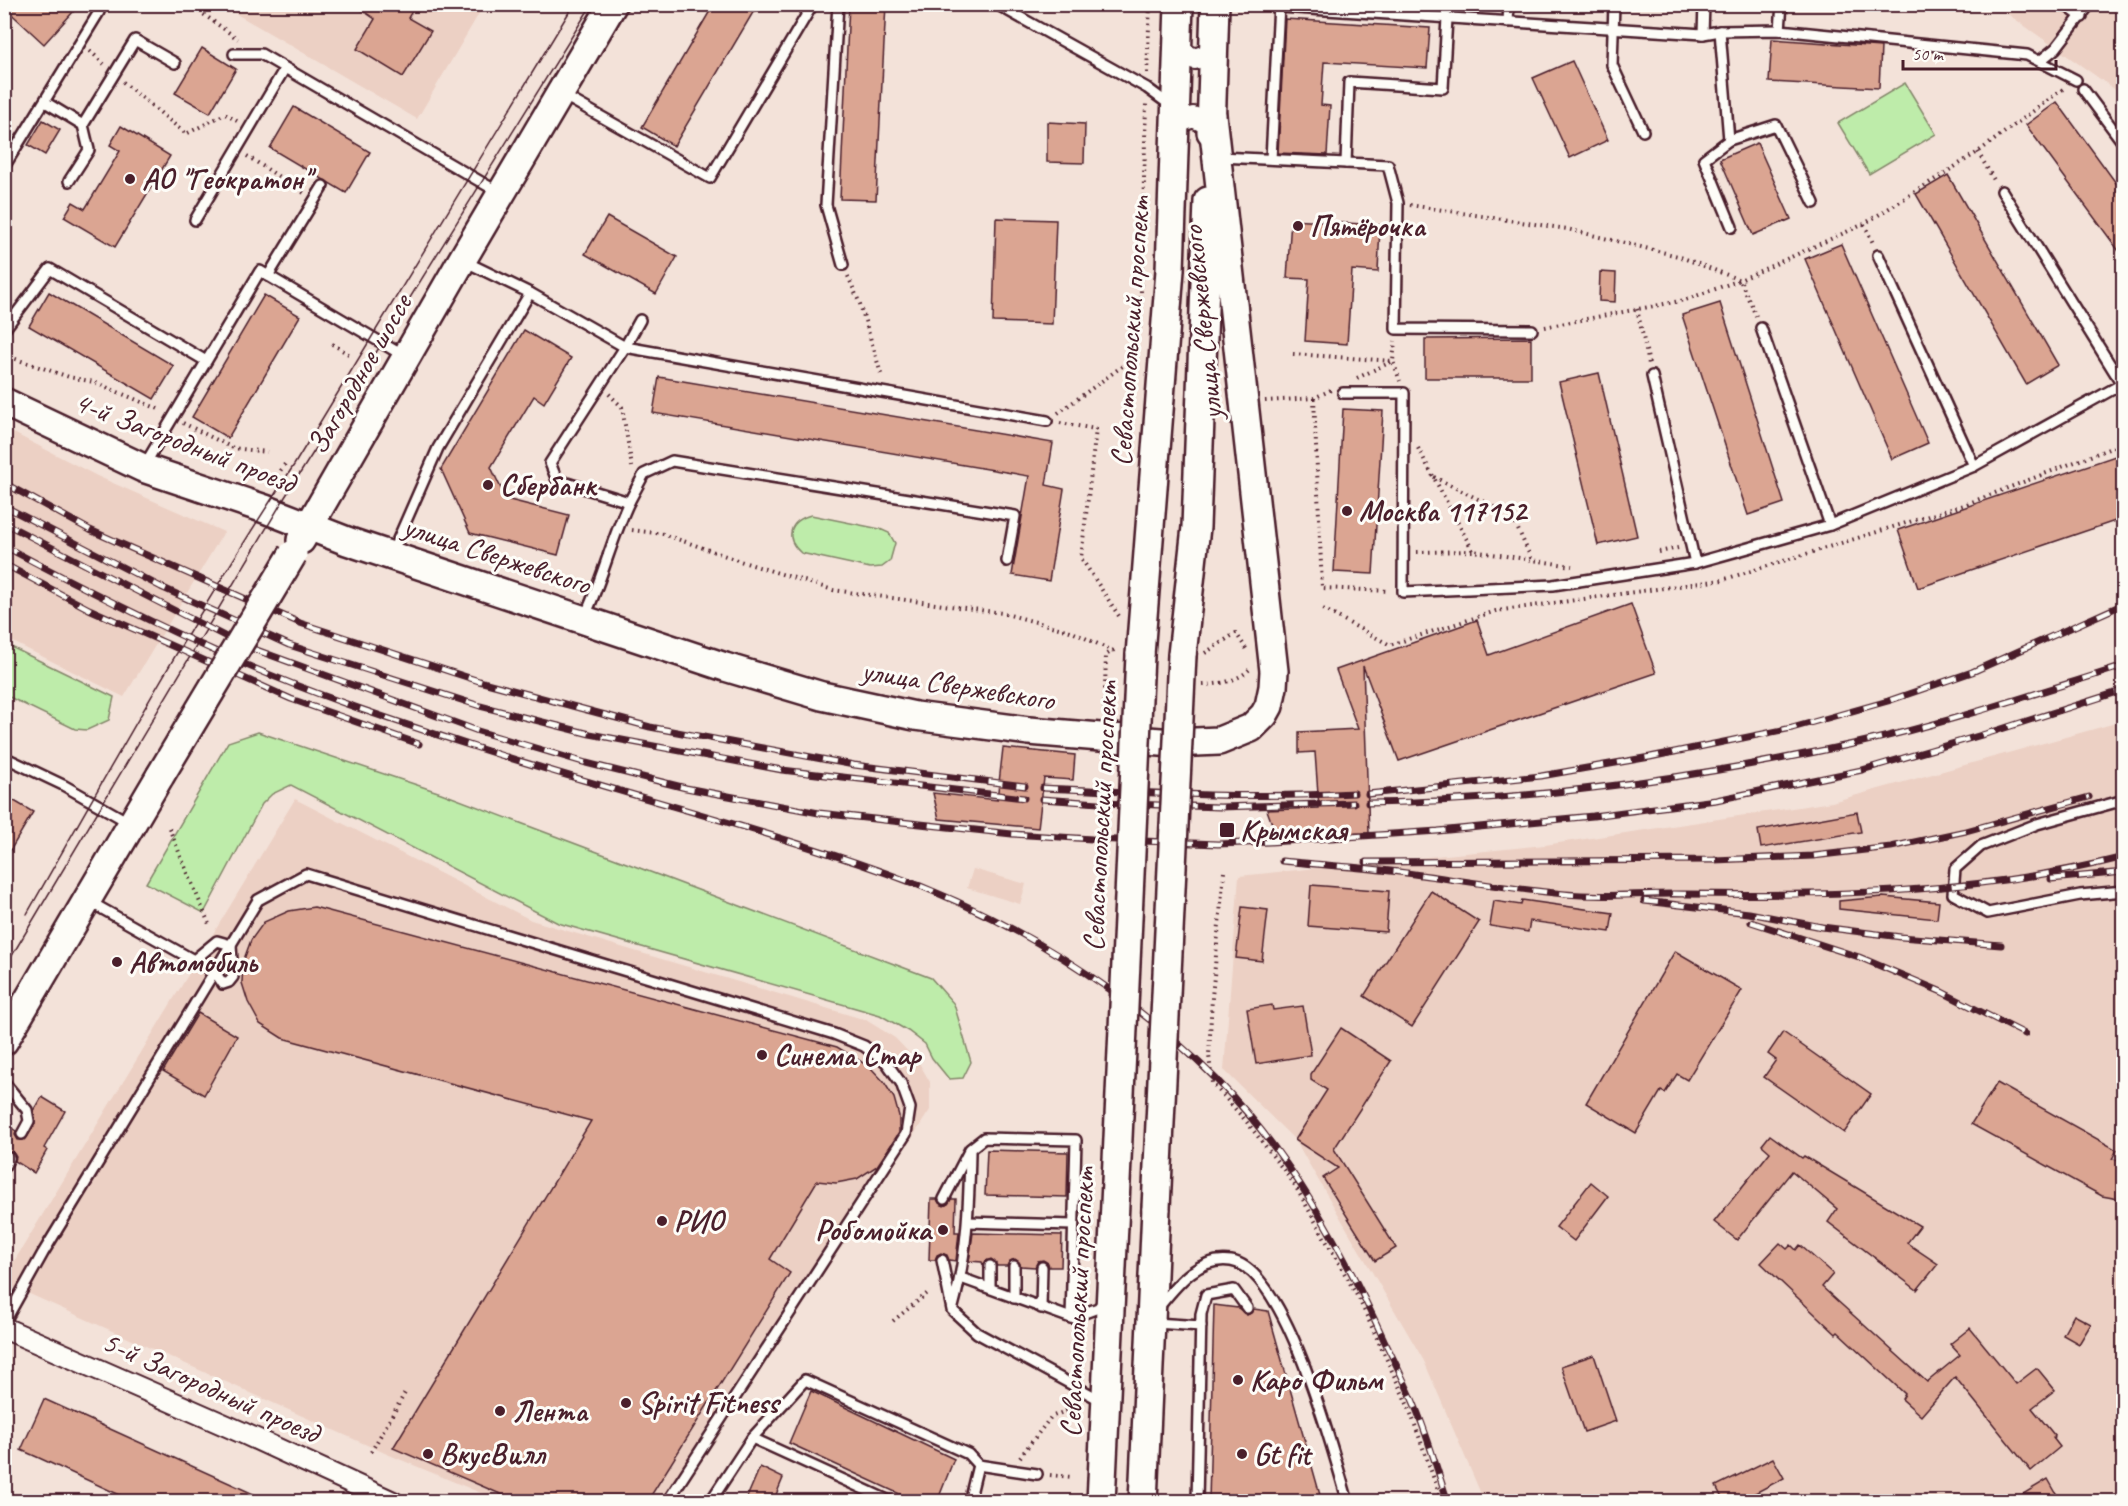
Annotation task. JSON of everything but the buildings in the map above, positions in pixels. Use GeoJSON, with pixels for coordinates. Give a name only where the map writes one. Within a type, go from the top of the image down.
{"type":"FeatureCollection","features":[{"type":"Feature","properties":{"kind":"main road","name":"Загородное шоссе"},"geometry":{"type":"LineString","coordinates":[[4,1041],[310,526],[462,260],[613,4]]}},
{"type":"Feature","properties":{"kind":"main road","name":"Севастопольский проспект"},"geometry":{"type":"LineString","coordinates":[[1101,1502],[1140,655],[1170,270],[1179,4]]}},
{"type":"Feature","properties":{"kind":"main road"},"geometry":{"type":"LineString","coordinates":[[1143,1502],[1156,1208],[1193,654],[1196,526],[1213,136],[1215,4]]}},
{"type":"Feature","properties":{"kind":"main road","name":"улица Свержевского"},"geometry":{"type":"LineString","coordinates":[[310,526],[725,667],[811,693],[915,716],[1029,731],[1173,743],[1219,741],[1251,728],[1264,715],[1269,706],[1274,671],[1213,136]]}},
{"type":"Feature","properties":{"kind":"main road","name":"4-й Загородный проезд"},"geometry":{"type":"LineString","coordinates":[[4,402],[143,468],[310,526]]}},
{"type":"Feature","properties":{"kind":"street"},"geometry":{"type":"LineString","coordinates":[[1178,40],[1183,53],[1195,59],[1208,54],[1214,41]]}},
{"type":"Feature","properties":{"kind":"street"},"geometry":{"type":"LineString","coordinates":[[1174,135],[1180,122],[1193,117],[1206,123],[1213,136]]}},
{"type":"Feature","properties":{"kind":"street","name":"5-й Загородный проезд"},"geometry":{"type":"LineString","coordinates":[[4,1328],[393,1502]]}},
{"type":"Feature","properties":{"kind":"lane"},"geometry":{"type":"LineString","coordinates":[[4,166],[99,12],[97,4]]}},
{"type":"Feature","properties":{"kind":"lane"},"geometry":{"type":"LineString","coordinates":[[560,93],[710,178],[813,4]]}},
{"type":"Feature","properties":{"kind":"lane"},"geometry":{"type":"LineString","coordinates":[[838,4],[826,205],[843,265]]}},
{"type":"Feature","properties":{"kind":"lane"},"geometry":{"type":"LineString","coordinates":[[1508,22],[1509,4]]}},
{"type":"Feature","properties":{"kind":"lane"},"geometry":{"type":"LineString","coordinates":[[1614,4],[1612,65],[1643,132]]}},
{"type":"Feature","properties":{"kind":"lane"},"geometry":{"type":"LineString","coordinates":[[1703,34],[1704,4]]}},
{"type":"Feature","properties":{"kind":"lane"},"geometry":{"type":"LineString","coordinates":[[1780,30],[1782,4]]}},
{"type":"Feature","properties":{"kind":"lane"},"geometry":{"type":"LineString","coordinates":[[2064,4],[2082,17]]}},
{"type":"Feature","properties":{"kind":"lane"},"geometry":{"type":"LineString","coordinates":[[2040,61],[2056,48],[2090,4]]}},
{"type":"Feature","properties":{"kind":"lane"},"geometry":{"type":"LineString","coordinates":[[999,5],[1146,88],[1174,108]]}},
{"type":"Feature","properties":{"kind":"lane"},"geometry":{"type":"LineString","coordinates":[[1271,159],[1279,6],[1366,9],[1446,18],[1703,34],[1720,31],[1780,30],[2027,55],[2076,80]]}},
{"type":"Feature","properties":{"kind":"lane"},"geometry":{"type":"LineString","coordinates":[[1346,163],[1349,82],[1443,88],[1446,18]]}},
{"type":"Feature","properties":{"kind":"lane"},"geometry":{"type":"LineString","coordinates":[[1720,31],[1729,140]]}},
{"type":"Feature","properties":{"kind":"lane"},"geometry":{"type":"LineString","coordinates":[[69,181],[89,150],[83,125],[135,40],[175,63]]}},
{"type":"Feature","properties":{"kind":"lane"},"geometry":{"type":"LineString","coordinates":[[234,54],[261,54],[502,194]]}},
{"type":"Feature","properties":{"kind":"lane"},"geometry":{"type":"LineString","coordinates":[[195,220],[285,68]]}},
{"type":"Feature","properties":{"kind":"lane"},"geometry":{"type":"LineString","coordinates":[[2083,90],[2124,144]]}},
{"type":"Feature","properties":{"kind":"lane"},"geometry":{"type":"LineString","coordinates":[[45,102],[83,125]]}},
{"type":"Feature","properties":{"kind":"lane"},"geometry":{"type":"LineString","coordinates":[[1732,227],[1704,159],[1729,140],[1776,126],[1814,203]]}},
{"type":"Feature","properties":{"kind":"lane"},"geometry":{"type":"LineString","coordinates":[[1213,136],[1271,159],[1388,165],[1398,203],[1396,329],[1532,330]]}},
{"type":"Feature","properties":{"kind":"lane"},"geometry":{"type":"LineString","coordinates":[[268,276],[323,186]]}},
{"type":"Feature","properties":{"kind":"lane"},"geometry":{"type":"LineString","coordinates":[[1343,393],[1404,393],[1403,592],[1553,585],[1695,563],[1830,525],[1974,466],[2123,383],[2002,192]]}},
{"type":"Feature","properties":{"kind":"lane"},"geometry":{"type":"LineString","coordinates":[[1878,255],[1974,466]]}},
{"type":"Feature","properties":{"kind":"lane"},"geometry":{"type":"LineString","coordinates":[[462,260],[530,293],[625,348],[1047,421]]}},
{"type":"Feature","properties":{"kind":"lane"},"geometry":{"type":"LineString","coordinates":[[4,330],[50,269],[206,361]]}},
{"type":"Feature","properties":{"kind":"lane"},"geometry":{"type":"LineString","coordinates":[[143,468],[260,271],[406,357]]}},
{"type":"Feature","properties":{"kind":"lane"},"geometry":{"type":"LineString","coordinates":[[391,555],[438,448],[530,293]]}},
{"type":"Feature","properties":{"kind":"lane"},"geometry":{"type":"LineString","coordinates":[[629,502],[557,480],[550,463],[625,348],[640,320]]}},
{"type":"Feature","properties":{"kind":"lane"},"geometry":{"type":"LineString","coordinates":[[1761,328],[1830,525]]}},
{"type":"Feature","properties":{"kind":"lane"},"geometry":{"type":"LineString","coordinates":[[1652,376],[1695,563]]}},
{"type":"Feature","properties":{"kind":"lane"},"geometry":{"type":"LineString","coordinates":[[584,619],[616,528],[644,474],[672,461],[1015,516],[1007,561]]}},
{"type":"Feature","properties":{"kind":"lane"},"geometry":{"type":"LineString","coordinates":[[4,757],[63,785],[132,825]]}},
{"type":"Feature","properties":{"kind":"lane"},"geometry":{"type":"LineString","coordinates":[[2124,800],[2037,824],[1981,846],[1955,869],[1953,894],[1988,913],[2080,895],[2124,891]]}},
{"type":"Feature","properties":{"kind":"lane"},"geometry":{"type":"LineString","coordinates":[[4,1323],[43,1253],[258,900],[306,874],[834,1034],[864,1046],[886,1062],[901,1083],[910,1108],[906,1134],[667,1502]]}},
{"type":"Feature","properties":{"kind":"lane"},"geometry":{"type":"LineString","coordinates":[[88,901],[215,972],[223,984],[229,982],[233,977],[231,945]]}},
{"type":"Feature","properties":{"kind":"lane"},"geometry":{"type":"LineString","coordinates":[[194,960],[217,941],[231,945]]}},
{"type":"Feature","properties":{"kind":"lane"},"geometry":{"type":"LineString","coordinates":[[4,1082],[27,1110],[29,1121],[22,1134]]}},
{"type":"Feature","properties":{"kind":"lane"},"geometry":{"type":"LineString","coordinates":[[944,1199],[970,1149],[984,1138],[1076,1140],[1071,1318]]}},
{"type":"Feature","properties":{"kind":"lane"},"geometry":{"type":"LineString","coordinates":[[952,1310],[961,1278],[968,1222],[970,1149]]}},
{"type":"Feature","properties":{"kind":"lane"},"geometry":{"type":"LineString","coordinates":[[4,1167],[9,1158]]}},
{"type":"Feature","properties":{"kind":"lane"},"geometry":{"type":"LineString","coordinates":[[968,1222],[1073,1225]]}},
{"type":"Feature","properties":{"kind":"lane"},"geometry":{"type":"LineString","coordinates":[[991,1223],[991,1233]]}},
{"type":"Feature","properties":{"kind":"lane"},"geometry":{"type":"LineString","coordinates":[[1015,1234],[1016,1223]]}},
{"type":"Feature","properties":{"kind":"lane"},"geometry":{"type":"LineString","coordinates":[[1043,1224],[1043,1235]]}},
{"type":"Feature","properties":{"kind":"lane"},"geometry":{"type":"LineString","coordinates":[[942,1260],[952,1310],[977,1333],[1105,1403]]}},
{"type":"Feature","properties":{"kind":"lane"},"geometry":{"type":"LineString","coordinates":[[1201,1326],[1152,1319],[1176,1285],[1190,1272],[1202,1266],[1219,1261],[1233,1261],[1253,1271],[1274,1300],[1301,1354],[1348,1502]]}},
{"type":"Feature","properties":{"kind":"lane"},"geometry":{"type":"LineString","coordinates":[[990,1266],[990,1288]]}},
{"type":"Feature","properties":{"kind":"lane"},"geometry":{"type":"LineString","coordinates":[[1014,1266],[1014,1298]]}},
{"type":"Feature","properties":{"kind":"lane"},"geometry":{"type":"LineString","coordinates":[[1041,1308],[1042,1267]]}},
{"type":"Feature","properties":{"kind":"lane"},"geometry":{"type":"LineString","coordinates":[[961,1278],[1071,1318],[1098,1308],[1111,1294]]}},
{"type":"Feature","properties":{"kind":"lane"},"geometry":{"type":"LineString","coordinates":[[1197,1502],[1201,1314],[1206,1295],[1234,1290],[1247,1308]]}},
{"type":"Feature","properties":{"kind":"lane"},"geometry":{"type":"LineString","coordinates":[[710,1502],[752,1438],[806,1380],[968,1454],[978,1465],[1037,1474]]}},
{"type":"Feature","properties":{"kind":"lane"},"geometry":{"type":"LineString","coordinates":[[752,1438],[892,1502]]}},
{"type":"Feature","properties":{"kind":"lane"},"geometry":{"type":"LineString","coordinates":[[969,1502],[978,1465]]}},
{"type":"Feature","properties":{"kind":"path"},"geometry":{"type":"LineString","coordinates":[[189,4],[261,54]]}},
{"type":"Feature","properties":{"kind":"path"},"geometry":{"type":"LineString","coordinates":[[648,4],[658,10]]}},
{"type":"Feature","properties":{"kind":"path"},"geometry":{"type":"LineString","coordinates":[[81,42],[114,74],[186,134],[225,114],[249,128]]}},
{"type":"Feature","properties":{"kind":"path"},"geometry":{"type":"LineString","coordinates":[[1532,330],[1685,300],[1740,280],[1864,224],[1978,152],[2076,80]]}},
{"type":"Feature","properties":{"kind":"path"},"geometry":{"type":"LineString","coordinates":[[237,149],[314,200]]}},
{"type":"Feature","properties":{"kind":"path"},"geometry":{"type":"LineString","coordinates":[[1978,152],[2002,192]]}},
{"type":"Feature","properties":{"kind":"path"},"geometry":{"type":"LineString","coordinates":[[1398,203],[1566,229],[1678,256],[1740,280],[1761,328]]}},
{"type":"Feature","properties":{"kind":"path"},"geometry":{"type":"LineString","coordinates":[[1864,224],[1878,255]]}},
{"type":"Feature","properties":{"kind":"path"},"geometry":{"type":"LineString","coordinates":[[843,265],[860,304],[887,393]]}},
{"type":"Feature","properties":{"kind":"path"},"geometry":{"type":"LineString","coordinates":[[1637,309],[1652,376]]}},
{"type":"Feature","properties":{"kind":"path"},"geometry":{"type":"LineString","coordinates":[[1293,354],[1393,361],[1396,329]]}},
{"type":"Feature","properties":{"kind":"path"},"geometry":{"type":"LineString","coordinates":[[332,344],[350,355]]}},
{"type":"Feature","properties":{"kind":"path"},"geometry":{"type":"LineString","coordinates":[[1047,421],[1139,354]]}},
{"type":"Feature","properties":{"kind":"path"},"geometry":{"type":"LineString","coordinates":[[4,355],[69,377],[94,382],[155,407],[233,448],[267,452]]}},
{"type":"Feature","properties":{"kind":"path"},"geometry":{"type":"LineString","coordinates":[[607,393],[622,407],[632,477]]}},
{"type":"Feature","properties":{"kind":"path"},"geometry":{"type":"LineString","coordinates":[[1314,398],[1322,588],[1403,592]]}},
{"type":"Feature","properties":{"kind":"path"},"geometry":{"type":"LineString","coordinates":[[1404,420],[1473,551]]}},
{"type":"Feature","properties":{"kind":"path"},"geometry":{"type":"LineString","coordinates":[[1047,421],[1096,429],[1081,558],[1124,623]]}},
{"type":"Feature","properties":{"kind":"path"},"geometry":{"type":"LineString","coordinates":[[270,485],[285,464]]}},
{"type":"Feature","properties":{"kind":"path"},"geometry":{"type":"LineString","coordinates":[[1434,477],[1512,516],[1532,560]]}},
{"type":"Feature","properties":{"kind":"path"},"geometry":{"type":"LineString","coordinates":[[616,528],[663,534],[833,590],[1002,613],[1070,631],[1113,651]]}},
{"type":"Feature","properties":{"kind":"path"},"geometry":{"type":"LineString","coordinates":[[1656,552],[1690,546]]}},
{"type":"Feature","properties":{"kind":"path"},"geometry":{"type":"LineString","coordinates":[[1403,552],[1473,551],[1578,567]]}},
{"type":"Feature","properties":{"kind":"path"},"geometry":{"type":"LineString","coordinates":[[1193,654],[1236,633],[1249,653]]}},
{"type":"Feature","properties":{"kind":"path"},"geometry":{"type":"LineString","coordinates":[[1104,717],[1106,655]]}},
{"type":"Feature","properties":{"kind":"path"},"geometry":{"type":"LineString","coordinates":[[1200,685],[1220,684],[1239,677],[1256,663]]}},
{"type":"Feature","properties":{"kind":"path"},"geometry":{"type":"LineString","coordinates":[[1105,688],[1124,688]]}},
{"type":"Feature","properties":{"kind":"path"},"geometry":{"type":"LineString","coordinates":[[169,828],[209,924]]}},
{"type":"Feature","properties":{"kind":"path"},"geometry":{"type":"LineString","coordinates":[[1224,872],[1212,997],[1209,1055],[1212,1083],[1246,1121],[1293,1182],[1359,1299],[1409,1408],[1442,1502]]}},
{"type":"Feature","properties":{"kind":"path"},"geometry":{"type":"LineString","coordinates":[[893,1321],[929,1292]]}},
{"type":"Feature","properties":{"kind":"path"},"geometry":{"type":"LineString","coordinates":[[371,1452],[405,1393]]}},
{"type":"Feature","properties":{"kind":"path"},"geometry":{"type":"LineString","coordinates":[[1010,1471],[1051,1416],[1078,1406]]}},
{"type":"Feature","properties":{"kind":"path"},"geometry":{"type":"LineString","coordinates":[[1037,1474],[1072,1477]]}},
{"type":"Feature","properties":{"kind":"path"},"geometry":{"type":"LineString","coordinates":[[4,1494],[22,1502]]}},
{"type":"Feature","properties":{"kind":"shaded area"},"geometry":{"type":"Polygon","coordinates":[[[221,5],[484,5],[417,119],[221,5]]]}},
{"type":"Feature","properties":{"kind":"shaded area"},"geometry":{"type":"Polygon","coordinates":[[[1995,5],[2123,5],[2123,95],[2056,48],[1995,5]]]}},
{"type":"Feature","properties":{"kind":"shaded area"},"geometry":{"type":"Polygon","coordinates":[[[4,428],[97,476],[224,532],[124,697],[5,638],[4,428]]]}},
{"type":"Feature","properties":{"kind":"shaded area"},"geometry":{"type":"Polygon","coordinates":[[[2123,721],[2123,1501],[1484,1501],[1424,1361],[1295,1140],[1224,1070],[1239,876],[1545,845],[1832,802],[2123,721]]]}},
{"type":"Feature","properties":{"kind":"shaded area"},"geometry":{"type":"Polygon","coordinates":[[[295,799],[531,920],[866,1020],[895,1038],[919,1063],[930,1082],[930,1110],[676,1501],[500,1501],[387,1454],[5,1283],[4,1278],[295,799]]]}},
{"type":"Feature","properties":{"kind":"shaded area"},"geometry":{"type":"Polygon","coordinates":[[[973,869],[1026,884],[1020,904],[967,888],[973,869]]]}},
{"type":"Feature","properties":{"kind":"green space"},"geometry":{"type":"Polygon","coordinates":[[[1905,83],[1936,134],[1869,174],[1838,123],[1905,83]]]}},
{"type":"Feature","properties":{"kind":"green space"},"geometry":{"type":"Polygon","coordinates":[[[811,515],[880,529],[889,533],[895,543],[890,561],[882,567],[870,568],[801,553],[792,542],[791,531],[798,521],[811,515]]]}},
{"type":"Feature","properties":{"kind":"green space"},"geometry":{"type":"Polygon","coordinates":[[[5,644],[114,697],[109,720],[87,730],[75,729],[5,695],[5,644]]]}},
{"type":"Feature","properties":{"kind":"green space"},"geometry":{"type":"Polygon","coordinates":[[[258,732],[441,793],[931,978],[954,1004],[971,1062],[963,1078],[949,1079],[932,1058],[925,1044],[880,1015],[558,923],[291,785],[272,794],[262,804],[204,913],[146,883],[228,742],[258,732]]]}},
{"type":"Feature","properties":{"kind":"tram line"},"geometry":{"type":"LineString","coordinates":[[27,914],[190,631],[294,465],[574,4]]}},
{"type":"Feature","properties":{"kind":"tram line"},"geometry":{"type":"LineString","coordinates":[[4,969],[285,497],[592,4]]}},
{"type":"Feature","properties":{"kind":"railway"},"geometry":{"type":"LineString","coordinates":[[4,483],[90,530],[300,623],[479,681],[650,727],[854,765],[1025,786]]}},
{"type":"Feature","properties":{"kind":"railway"},"geometry":{"type":"LineString","coordinates":[[4,506],[161,587],[289,645],[480,706],[590,734],[782,770],[1024,798]]}},
{"type":"Feature","properties":{"kind":"railway"},"geometry":{"type":"LineString","coordinates":[[4,523],[240,644],[478,731],[586,763],[686,788],[819,813],[1012,834],[1218,844],[1438,831],[1593,816],[1716,800],[1862,770],[2124,690]]}},
{"type":"Feature","properties":{"kind":"railway"},"geometry":{"type":"LineString","coordinates":[[4,546],[170,630],[256,669],[318,693],[526,763],[835,856],[931,890],[1020,933],[1104,985],[1181,1046],[1217,1080],[1268,1139],[1291,1170],[1332,1236],[1412,1398],[1448,1502]]}},
{"type":"Feature","properties":{"kind":"railway"},"geometry":{"type":"LineString","coordinates":[[4,564],[89,609],[291,699],[419,744]]}},
{"type":"Feature","properties":{"kind":"railway"},"geometry":{"type":"LineString","coordinates":[[1368,794],[1541,776],[1650,757],[1792,728],[1888,701],[1972,672],[2124,604]]}},
{"type":"Feature","properties":{"kind":"railway"},"geometry":{"type":"LineString","coordinates":[[1368,803],[1491,798],[1553,792],[1737,767],[1892,735],[2124,666]]}},
{"type":"Feature","properties":{"kind":"railway"},"geometry":{"type":"LineString","coordinates":[[1043,788],[1237,795],[1354,793]]}},
{"type":"Feature","properties":{"kind":"railway"},"geometry":{"type":"LineString","coordinates":[[1366,862],[1714,860],[1813,856],[1891,847],[1966,831],[2089,797]]}},
{"type":"Feature","properties":{"kind":"railway"},"geometry":{"type":"LineString","coordinates":[[1042,799],[1220,807],[1354,803]]}},
{"type":"Feature","properties":{"kind":"railway"},"geometry":{"type":"LineString","coordinates":[[1282,861],[1384,870],[1544,892],[1609,895],[1794,894],[1905,890],[2015,879],[2124,857]]}},
{"type":"Feature","properties":{"kind":"railway"},"geometry":{"type":"LineString","coordinates":[[2051,879],[2124,872]]}},
{"type":"Feature","properties":{"kind":"railway"},"geometry":{"type":"LineString","coordinates":[[1644,901],[1749,913],[1822,927],[1901,937],[2001,945]]}},
{"type":"Feature","properties":{"kind":"railway"},"geometry":{"type":"LineString","coordinates":[[1751,922],[1859,957],[1942,992],[2025,1034]]}},
{"type":"Feature","properties":{"kind":"place","name":"АО \"Геократон\""},"geometry":{"type":"Point","coordinates":[130,179]}},
{"type":"Feature","properties":{"kind":"place","name":"Пятёрочка"},"geometry":{"type":"Point","coordinates":[1298,226]}},
{"type":"Feature","properties":{"kind":"place","name":"Сбербанк"},"geometry":{"type":"Point","coordinates":[488,485]}},
{"type":"Feature","properties":{"kind":"place","name":"Москва 117152"},"geometry":{"type":"Point","coordinates":[1347,511]}},
{"type":"Feature","properties":{"kind":"place","name":"Крымская"},"geometry":{"type":"Point","coordinates":[1227,830]}},
{"type":"Feature","properties":{"kind":"place","name":"Автомобиль"},"geometry":{"type":"Point","coordinates":[117,962]}},
{"type":"Feature","properties":{"kind":"place","name":"Синема Стар"},"geometry":{"type":"Point","coordinates":[762,1055]}},
{"type":"Feature","properties":{"kind":"place","name":"РИО"},"geometry":{"type":"Point","coordinates":[662,1221]}},
{"type":"Feature","properties":{"kind":"place","name":"Робомойка"},"geometry":{"type":"Point","coordinates":[943,1230]}},
{"type":"Feature","properties":{"kind":"place","name":"Каро Фильм"},"geometry":{"type":"Point","coordinates":[1238,1380]}},
{"type":"Feature","properties":{"kind":"place","name":"Spirit Fitness"},"geometry":{"type":"Point","coordinates":[626,1403]}},
{"type":"Feature","properties":{"kind":"place","name":"Лента"},"geometry":{"type":"Point","coordinates":[500,1411]}},
{"type":"Feature","properties":{"kind":"place","name":"ВкусВилл"},"geometry":{"type":"Point","coordinates":[428,1454]}},
{"type":"Feature","properties":{"kind":"place","name":"Gt fit"},"geometry":{"type":"Point","coordinates":[1242,1454]}}]}
